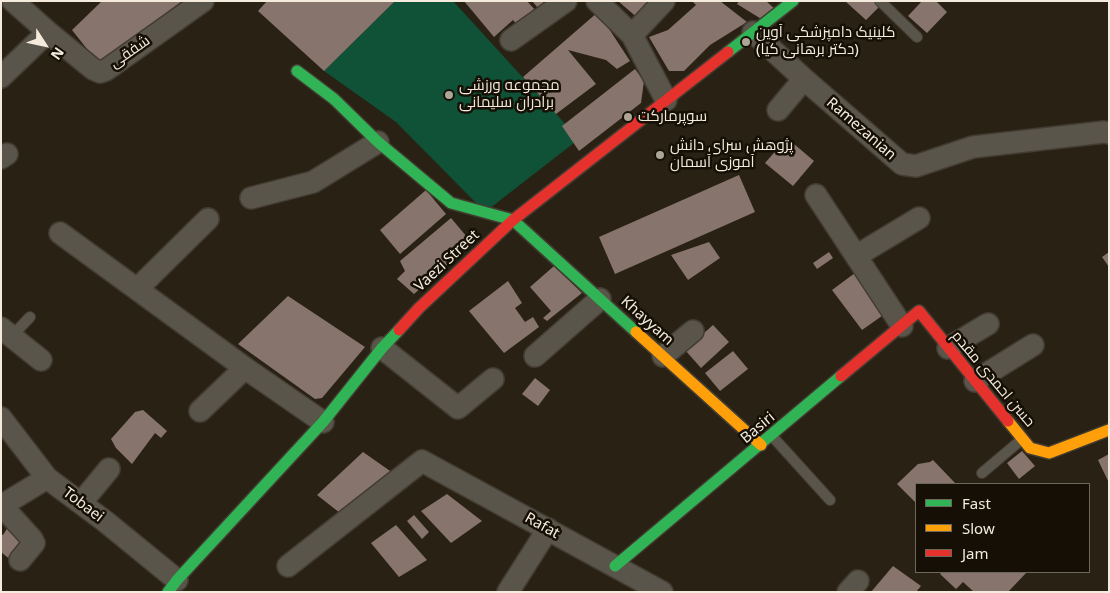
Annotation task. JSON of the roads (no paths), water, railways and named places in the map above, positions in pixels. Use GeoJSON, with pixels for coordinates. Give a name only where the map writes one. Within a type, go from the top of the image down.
{"type":"FeatureCollection","features":[{"type":"Feature","properties":{"kind":"street","name":"شفقی"},"geometry":{"type":"LineString","coordinates":[[13,1],[93,69],[100,72],[106,70],[203,1]]}},
{"type":"Feature","properties":{"kind":"street"},"geometry":{"type":"LineString","coordinates":[[511,40],[566,1]]}},
{"type":"Feature","properties":{"kind":"street"},"geometry":{"type":"LineString","coordinates":[[597,1],[632,35],[666,100]]}},
{"type":"Feature","properties":{"kind":"street"},"geometry":{"type":"LineString","coordinates":[[632,35],[664,1]]}},
{"type":"Feature","properties":{"kind":"street","name":"Vaezi Street"},"geometry":{"type":"LineString","coordinates":[[173,586],[323,422],[382,348],[419,308],[513,220],[792,1]]}},
{"type":"Feature","properties":{"kind":"street"},"geometry":{"type":"LineString","coordinates":[[1,77],[48,32]]}},
{"type":"Feature","properties":{"kind":"street","name":"Ramezanian"},"geometry":{"type":"LineString","coordinates":[[753,32],[902,164],[916,166],[973,147],[1107,129]]}},
{"type":"Feature","properties":{"kind":"street"},"geometry":{"type":"LineString","coordinates":[[297,71],[334,100],[378,142],[451,203],[513,220]]}},
{"type":"Feature","properties":{"kind":"street"},"geometry":{"type":"LineString","coordinates":[[778,110],[804,79]]}},
{"type":"Feature","properties":{"kind":"street"},"geometry":{"type":"LineString","coordinates":[[251,198],[313,182],[378,142]]}},
{"type":"Feature","properties":{"kind":"street"},"geometry":{"type":"LineString","coordinates":[[816,195],[902,326]]}},
{"type":"Feature","properties":{"kind":"street"},"geometry":{"type":"LineString","coordinates":[[856,256],[919,218]]}},
{"type":"Feature","properties":{"kind":"street"},"geometry":{"type":"LineString","coordinates":[[137,289],[208,219]]}},
{"type":"Feature","properties":{"kind":"street","name":"Khayyam"},"geometry":{"type":"LineString","coordinates":[[513,220],[761,445]]}},
{"type":"Feature","properties":{"kind":"street"},"geometry":{"type":"LineString","coordinates":[[60,233],[245,368],[323,422]]}},
{"type":"Feature","properties":{"kind":"street"},"geometry":{"type":"LineString","coordinates":[[535,356],[600,299]]}},
{"type":"Feature","properties":{"kind":"street","name":"Basiri"},"geometry":{"type":"LineString","coordinates":[[615,566],[919,311]]}},
{"type":"Feature","properties":{"kind":"street","name":"حسن احمدی مقدم"},"geometry":{"type":"LineString","coordinates":[[919,311],[1030,448],[1050,453],[1109,430]]}},
{"type":"Feature","properties":{"kind":"street"},"geometry":{"type":"LineString","coordinates":[[948,348],[988,324]]}},
{"type":"Feature","properties":{"kind":"street"},"geometry":{"type":"LineString","coordinates":[[663,356],[693,332]]}},
{"type":"Feature","properties":{"kind":"street"},"geometry":{"type":"LineString","coordinates":[[6,333],[41,360]]}},
{"type":"Feature","properties":{"kind":"street"},"geometry":{"type":"LineString","coordinates":[[975,381],[1033,345]]}},
{"type":"Feature","properties":{"kind":"street"},"geometry":{"type":"LineString","coordinates":[[382,348],[458,408],[493,379]]}},
{"type":"Feature","properties":{"kind":"street"},"geometry":{"type":"LineString","coordinates":[[200,411],[245,368]]}},
{"type":"Feature","properties":{"kind":"street","name":"Tobaei"},"geometry":{"type":"LineString","coordinates":[[1,418],[47,478],[81,503],[173,586]]}},
{"type":"Feature","properties":{"kind":"street","name":"Rafat"},"geometry":{"type":"LineString","coordinates":[[288,566],[422,461],[662,592]]}},
{"type":"Feature","properties":{"kind":"street"},"geometry":{"type":"LineString","coordinates":[[81,503],[109,468]]}},
{"type":"Feature","properties":{"kind":"street"},"geometry":{"type":"LineString","coordinates":[[20,560],[34,543],[1,506],[47,478]]}},
{"type":"Feature","properties":{"kind":"street"},"geometry":{"type":"LineString","coordinates":[[508,592],[548,529]]}},
{"type":"Feature","properties":{"kind":"lane"},"geometry":{"type":"LineString","coordinates":[[880,1],[917,38]]}},
{"type":"Feature","properties":{"kind":"lane"},"geometry":{"type":"LineString","coordinates":[[6,333],[30,317]]}},
{"type":"Feature","properties":{"kind":"lane"},"geometry":{"type":"LineString","coordinates":[[771,436],[830,500]]}},
{"type":"Feature","properties":{"kind":"lane"},"geometry":{"type":"LineString","coordinates":[[982,473],[1023,438]]}},
{"type":"Feature","properties":{"kind":"place","name":"کلینیک دامپزشکی آوین (دکتر برهانی کیا)"},"geometry":{"type":"Point","coordinates":[746,42]}},
{"type":"Feature","properties":{"kind":"place","name":"مجموعه ورزشی برادران سلیمانی"},"geometry":{"type":"Point","coordinates":[449,95]}},
{"type":"Feature","properties":{"kind":"place","name":"سوپرمارکت"},"geometry":{"type":"Point","coordinates":[628,117]}},
{"type":"Feature","properties":{"kind":"place","name":"پژوهش سرای دانش آموزی آسمان"},"geometry":{"type":"Point","coordinates":[660,155]}}]}
